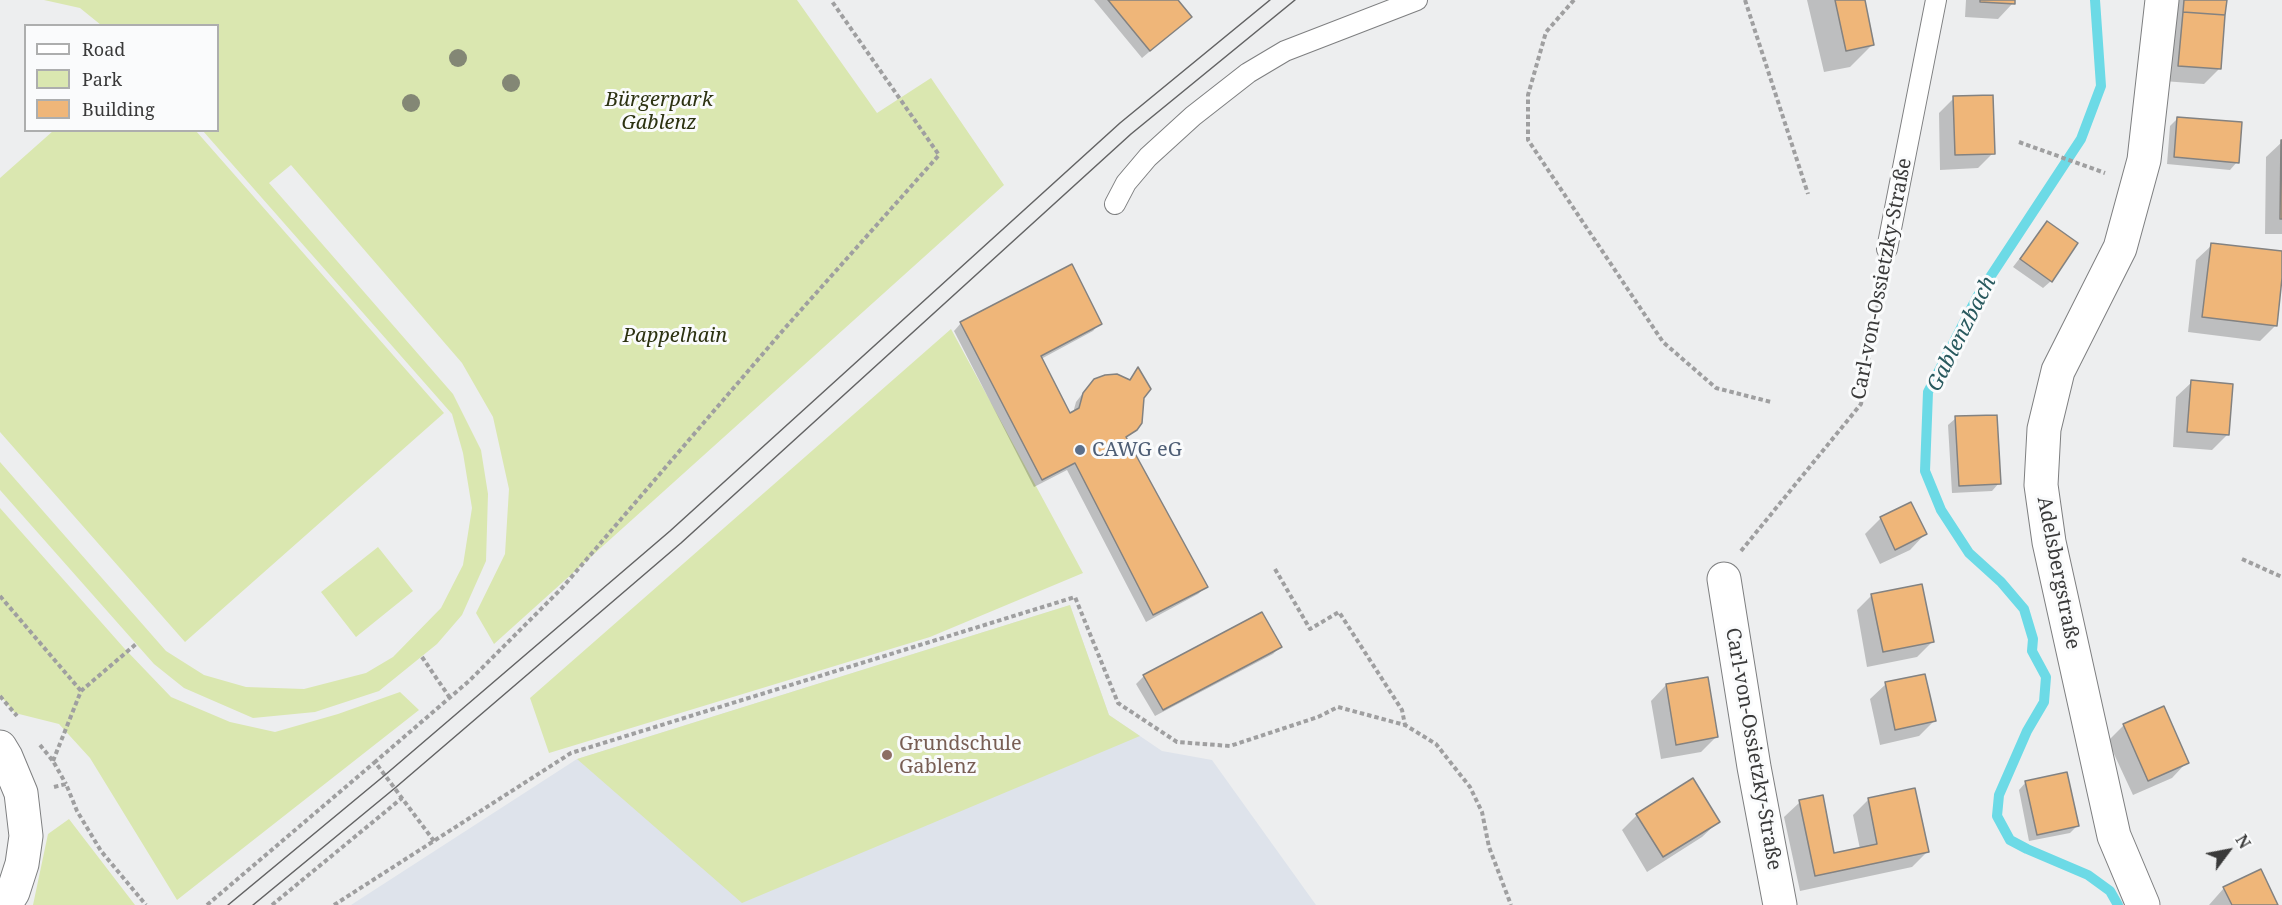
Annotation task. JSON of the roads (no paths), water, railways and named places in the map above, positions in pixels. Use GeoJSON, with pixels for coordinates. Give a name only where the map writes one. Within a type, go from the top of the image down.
{"type":"FeatureCollection","features":[{"type":"Feature","properties":{"kind":"street","name":"Adelsbergstraße"},"geometry":{"type":"LineString","coordinates":[[2143,905],[2114,836],[2049,542],[2041,485],[2044,429],[2058,371],[2120,248],[2144,160],[2162,0]]}},
{"type":"Feature","properties":{"kind":"street","name":"Carl-von-Ossietzky-Straße"},"geometry":{"type":"LineString","coordinates":[[1724,579],[1754,767],[1780,905]]}},
{"type":"Feature","properties":{"kind":"street"},"geometry":{"type":"LineString","coordinates":[[0,747],[21,793],[26,836],[22,864],[13,892],[5,905]]}},
{"type":"Feature","properties":{"kind":"lane"},"geometry":{"type":"LineString","coordinates":[[1115,204],[1126,183],[1148,157],[1193,116],[1248,73],[1285,51],[1417,0]]}},
{"type":"Feature","properties":{"kind":"lane","name":"Carl-von-Ossietzky-Straße"},"geometry":{"type":"LineString","coordinates":[[1887,249],[1936,0]]}},
{"type":"Feature","properties":{"kind":"waterway","name":"Gablenzbach"},"geometry":{"type":"LineString","coordinates":[[2095,0],[2101,86],[2081,139],[1977,297],[1928,392],[1925,471],[1941,510],[1969,553],[2001,582],[2024,609],[2033,639],[2032,651],[2046,677],[2044,702],[2027,731],[1999,795],[1997,816],[2010,840],[2088,875],[2110,891],[2118,905]]}},
{"type":"Feature","properties":{"kind":"tram line"},"geometry":{"type":"LineString","coordinates":[[228,905],[385,775],[670,531],[1120,123],[1270,0]]}},
{"type":"Feature","properties":{"kind":"tram line"},"geometry":{"type":"LineString","coordinates":[[253,905],[395,788],[681,543],[1131,134],[1295,0]]}},
{"type":"Feature","properties":{"kind":"place","name":"CAWG eG"},"geometry":{"type":"Point","coordinates":[1080,450]}},
{"type":"Feature","properties":{"kind":"place","name":"Grundschule Gablenz"},"geometry":{"type":"Point","coordinates":[887,755]}},
{"type":"Feature","properties":{"kind":"park label","name":"Bürgerpark Gablenz"},"geometry":{"type":"Point","coordinates":[659,112]}},
{"type":"Feature","properties":{"kind":"park label","name":"Pappelhain"},"geometry":{"type":"Point","coordinates":[675,336]}}]}
